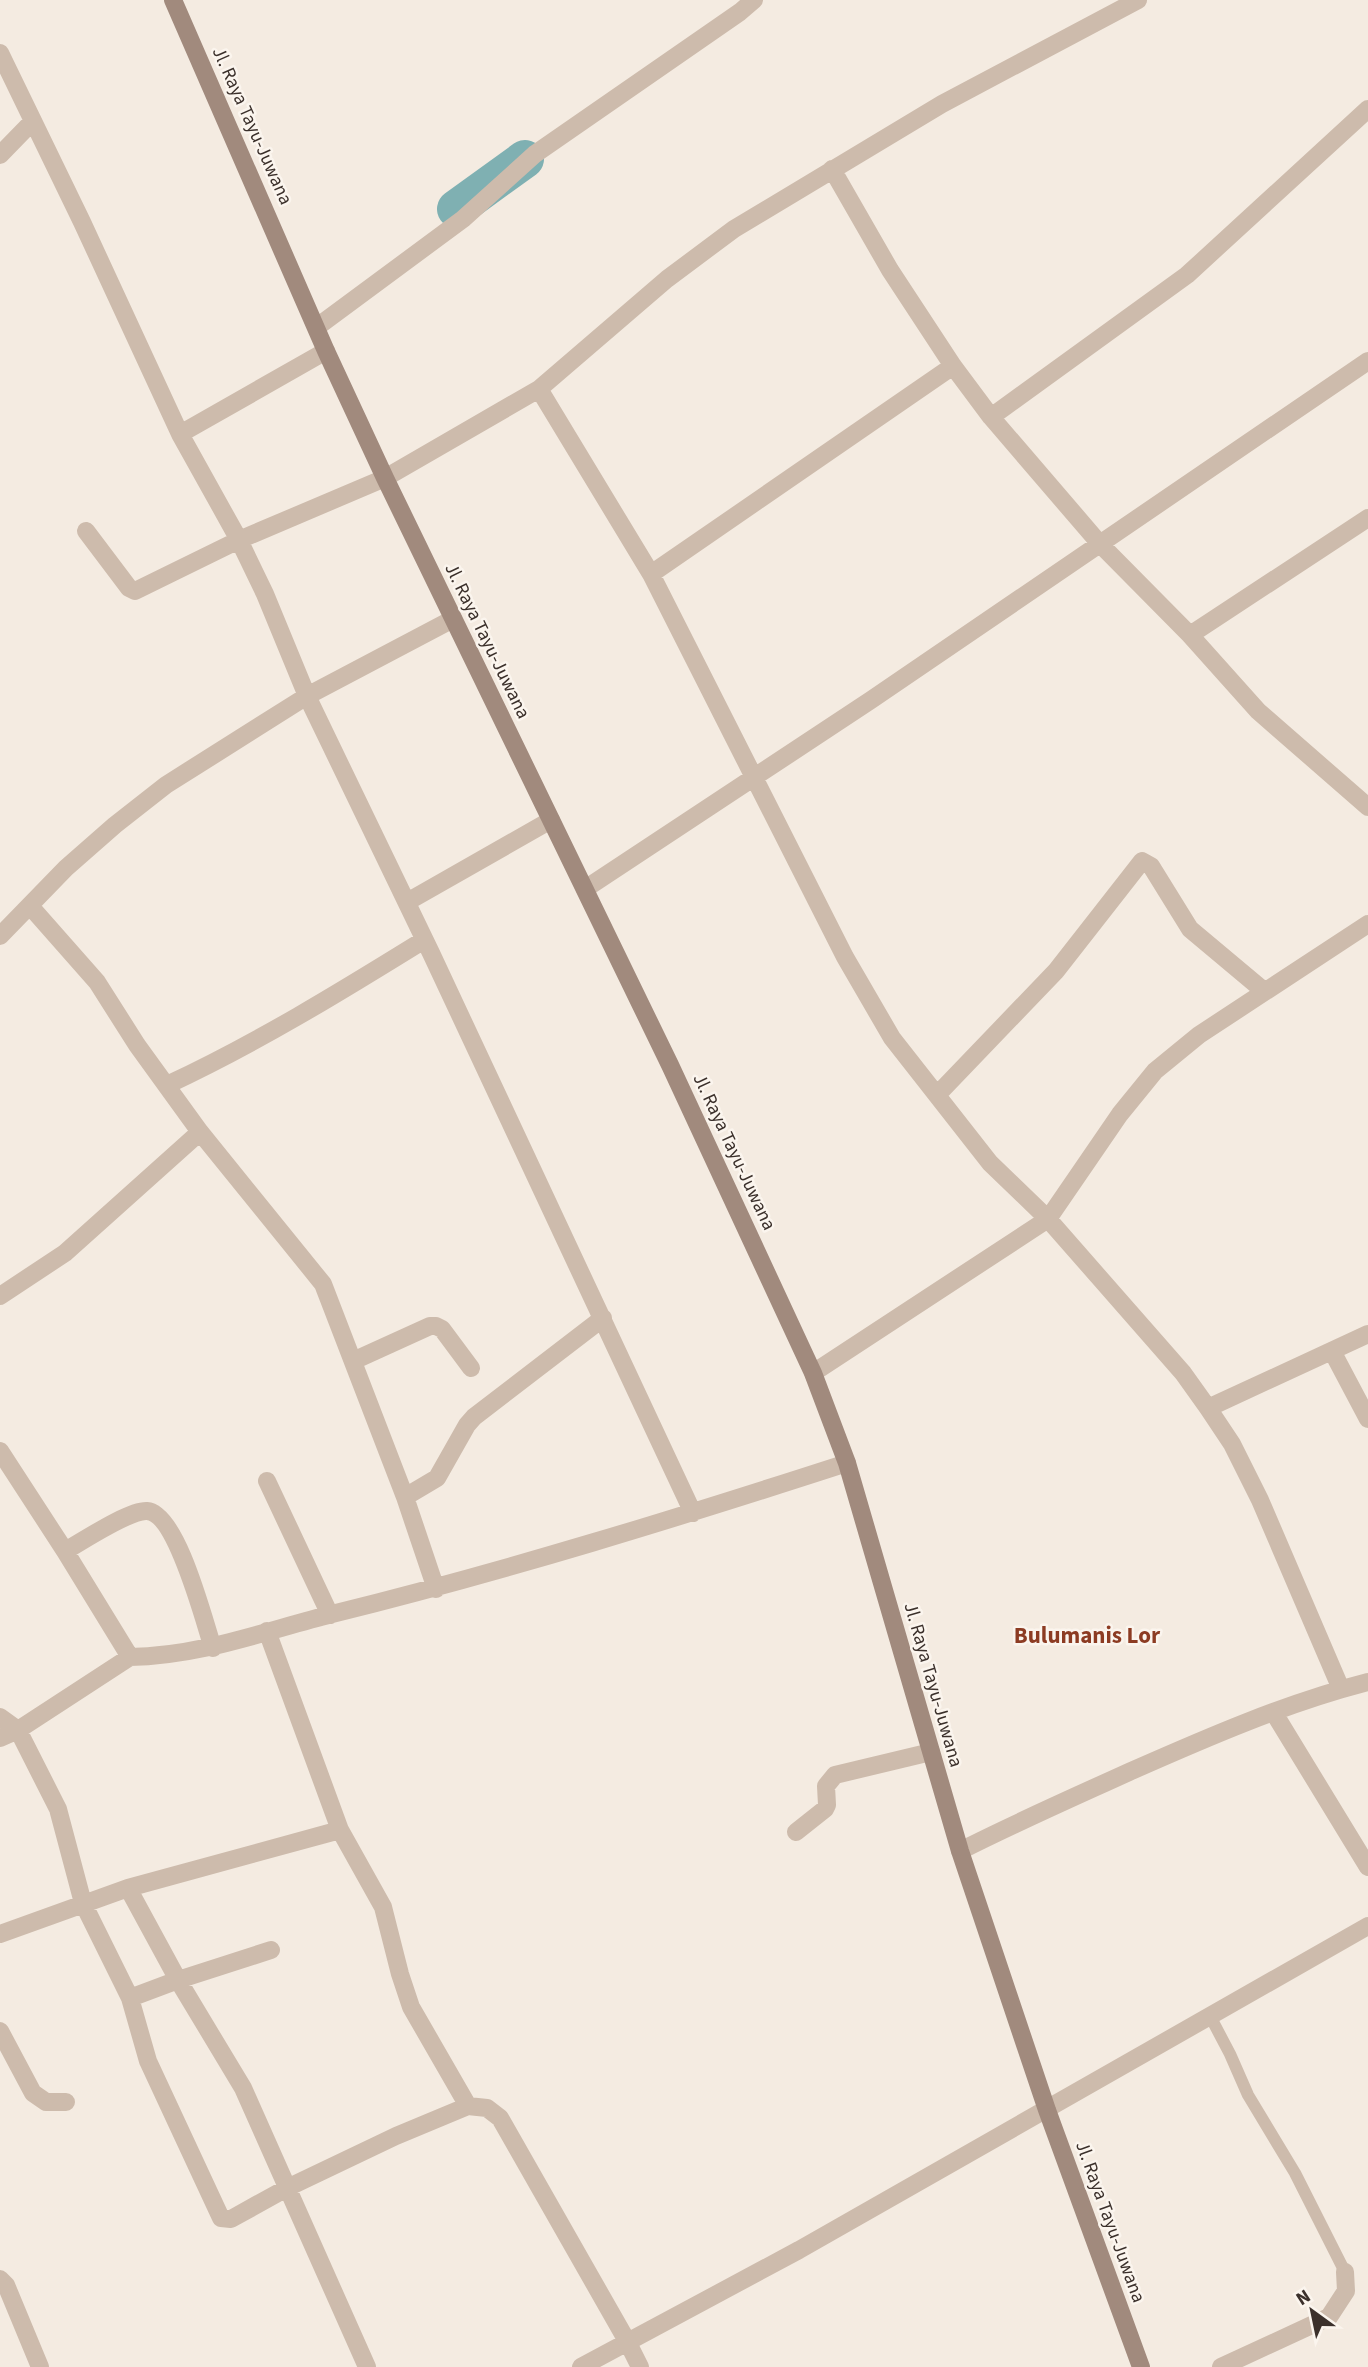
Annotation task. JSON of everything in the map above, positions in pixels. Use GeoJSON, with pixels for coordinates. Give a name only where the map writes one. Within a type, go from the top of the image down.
{"type":"FeatureCollection","features":[{"type":"Feature","properties":{"kind":"main road","name":"Jl. Raya Tayu-Juwana"},"geometry":{"type":"LineString","coordinates":[[173,0],[326,351],[385,478],[585,889],[813,1373],[847,1463],[960,1851],[1046,2110],[1141,2367]]}},
{"type":"Feature","properties":{"kind":"street"},"geometry":{"type":"LineString","coordinates":[[317,327],[463,219],[535,154],[754,0]]}},
{"type":"Feature","properties":{"kind":"street"},"geometry":{"type":"LineString","coordinates":[[86,531],[129,589],[135,592],[239,540],[385,478],[539,389],[667,279],[734,229],[942,104],[1138,0]]}},
{"type":"Feature","properties":{"kind":"street"},"geometry":{"type":"LineString","coordinates":[[0,53],[180,434],[239,540],[265,594],[307,696],[425,940],[693,1513]]}},
{"type":"Feature","properties":{"kind":"street"},"geometry":{"type":"LineString","coordinates":[[991,416],[1187,275],[1368,109]]}},
{"type":"Feature","properties":{"kind":"street"},"geometry":{"type":"LineString","coordinates":[[0,155],[33,121]]}},
{"type":"Feature","properties":{"kind":"street"},"geometry":{"type":"LineString","coordinates":[[832,169],[890,270],[953,366],[991,416],[1100,544],[1189,635],[1258,711],[1368,807]]}},
{"type":"Feature","properties":{"kind":"street"},"geometry":{"type":"LineString","coordinates":[[180,434],[326,351]]}},
{"type":"Feature","properties":{"kind":"street"},"geometry":{"type":"LineString","coordinates":[[585,889],[1368,361]]}},
{"type":"Feature","properties":{"kind":"street"},"geometry":{"type":"LineString","coordinates":[[651,575],[953,366]]}},
{"type":"Feature","properties":{"kind":"street"},"geometry":{"type":"LineString","coordinates":[[539,389],[651,575],[851,968],[892,1038],[990,1163],[1048,1219],[1183,1373],[1208,1408],[1232,1444],[1260,1500],[1341,1689]]}},
{"type":"Feature","properties":{"kind":"street"},"geometry":{"type":"LineString","coordinates":[[1189,635],[1368,518]]}},
{"type":"Feature","properties":{"kind":"street"},"geometry":{"type":"LineString","coordinates":[[0,936],[76,859],[114,825],[166,785],[307,696],[453,619]]}},
{"type":"Feature","properties":{"kind":"street"},"geometry":{"type":"LineString","coordinates":[[407,902],[551,820]]}},
{"type":"Feature","properties":{"kind":"street"},"geometry":{"type":"LineString","coordinates":[[937,1095],[1056,971],[1142,861],[1151,866],[1190,929],[1264,991]]}},
{"type":"Feature","properties":{"kind":"street"},"geometry":{"type":"LineString","coordinates":[[30,906],[97,982],[137,1045],[200,1132],[323,1284],[405,1497],[436,1589]]}},
{"type":"Feature","properties":{"kind":"street"},"geometry":{"type":"LineString","coordinates":[[813,1373],[1048,1219],[1120,1114],[1155,1071],[1199,1035],[1368,923]]}},
{"type":"Feature","properties":{"kind":"street"},"geometry":{"type":"LineString","coordinates":[[167,1085],[281,1027],[425,940]]}},
{"type":"Feature","properties":{"kind":"street"},"geometry":{"type":"LineString","coordinates":[[0,1296],[65,1254],[200,1132]]}},
{"type":"Feature","properties":{"kind":"street"},"geometry":{"type":"LineString","coordinates":[[405,1497],[436,1478],[474,1417],[603,1318]]}},
{"type":"Feature","properties":{"kind":"street"},"geometry":{"type":"LineString","coordinates":[[353,1361],[430,1326],[436,1326],[442,1329],[471,1368]]}},
{"type":"Feature","properties":{"kind":"street"},"geometry":{"type":"LineString","coordinates":[[1208,1408],[1368,1335]]}},
{"type":"Feature","properties":{"kind":"street"},"geometry":{"type":"LineString","coordinates":[[1332,1351],[1368,1419]]}},
{"type":"Feature","properties":{"kind":"street"},"geometry":{"type":"LineString","coordinates":[[0,1451],[130,1657]]}},
{"type":"Feature","properties":{"kind":"street"},"geometry":{"type":"LineString","coordinates":[[0,1738],[18,1730],[130,1657],[155,1657],[213,1647],[436,1589],[693,1513],[847,1463]]}},
{"type":"Feature","properties":{"kind":"street"},"geometry":{"type":"LineString","coordinates":[[267,1481],[330,1615]]}},
{"type":"Feature","properties":{"kind":"street"},"geometry":{"type":"LineString","coordinates":[[65,1551],[129,1515],[145,1511],[155,1513],[168,1527],[183,1555],[213,1647]]}},
{"type":"Feature","properties":{"kind":"street"},"geometry":{"type":"LineString","coordinates":[[267,1631],[340,1830],[383,1907],[411,2007],[468,2106]]}},
{"type":"Feature","properties":{"kind":"street"},"geometry":{"type":"LineString","coordinates":[[960,1851],[1025,1818],[1206,1738],[1341,1689],[1368,1682]]}},
{"type":"Feature","properties":{"kind":"street"},"geometry":{"type":"LineString","coordinates":[[1274,1713],[1368,1867]]}},
{"type":"Feature","properties":{"kind":"street"},"geometry":{"type":"LineString","coordinates":[[0,1717],[18,1730],[58,1809],[83,1903],[130,1998],[148,2061],[221,2218],[231,2219],[287,2188],[468,2106],[486,2108],[500,2118],[640,2367]]}},
{"type":"Feature","properties":{"kind":"street"},"geometry":{"type":"LineString","coordinates":[[796,1832],[825,1810],[826,1786],[835,1775],[931,1752]]}},
{"type":"Feature","properties":{"kind":"street"},"geometry":{"type":"LineString","coordinates":[[0,1934],[128,1888],[340,1830]]}},
{"type":"Feature","properties":{"kind":"street"},"geometry":{"type":"LineString","coordinates":[[128,1888],[178,1980],[243,2088],[367,2367]]}},
{"type":"Feature","properties":{"kind":"street"},"geometry":{"type":"LineString","coordinates":[[581,2367],[799,2250],[1368,1926]]}},
{"type":"Feature","properties":{"kind":"street"},"geometry":{"type":"LineString","coordinates":[[130,1998],[271,1950]]}},
{"type":"Feature","properties":{"kind":"street"},"geometry":{"type":"LineString","coordinates":[[0,2031],[33,2093],[46,2102],[66,2102]]}},
{"type":"Feature","properties":{"kind":"street"},"geometry":{"type":"LineString","coordinates":[[1221,2367],[1329,2317],[1346,2291],[1345,2272]]}},
{"type":"Feature","properties":{"kind":"street"},"geometry":{"type":"LineString","coordinates":[[0,2279],[6,2284],[40,2367]]}},
{"type":"Feature","properties":{"kind":"lane"},"geometry":{"type":"LineString","coordinates":[[1210,2016],[1248,2095],[1295,2173],[1345,2272]]}},
{"type":"Feature","properties":{"kind":"waterway"},"geometry":{"type":"LineString","coordinates":[[456,209],[525,159]]}},
{"type":"Feature","properties":{"kind":"district","name":"Bulumanis Lor"},"geometry":{"type":"Point","coordinates":[1087,1635]}}]}
